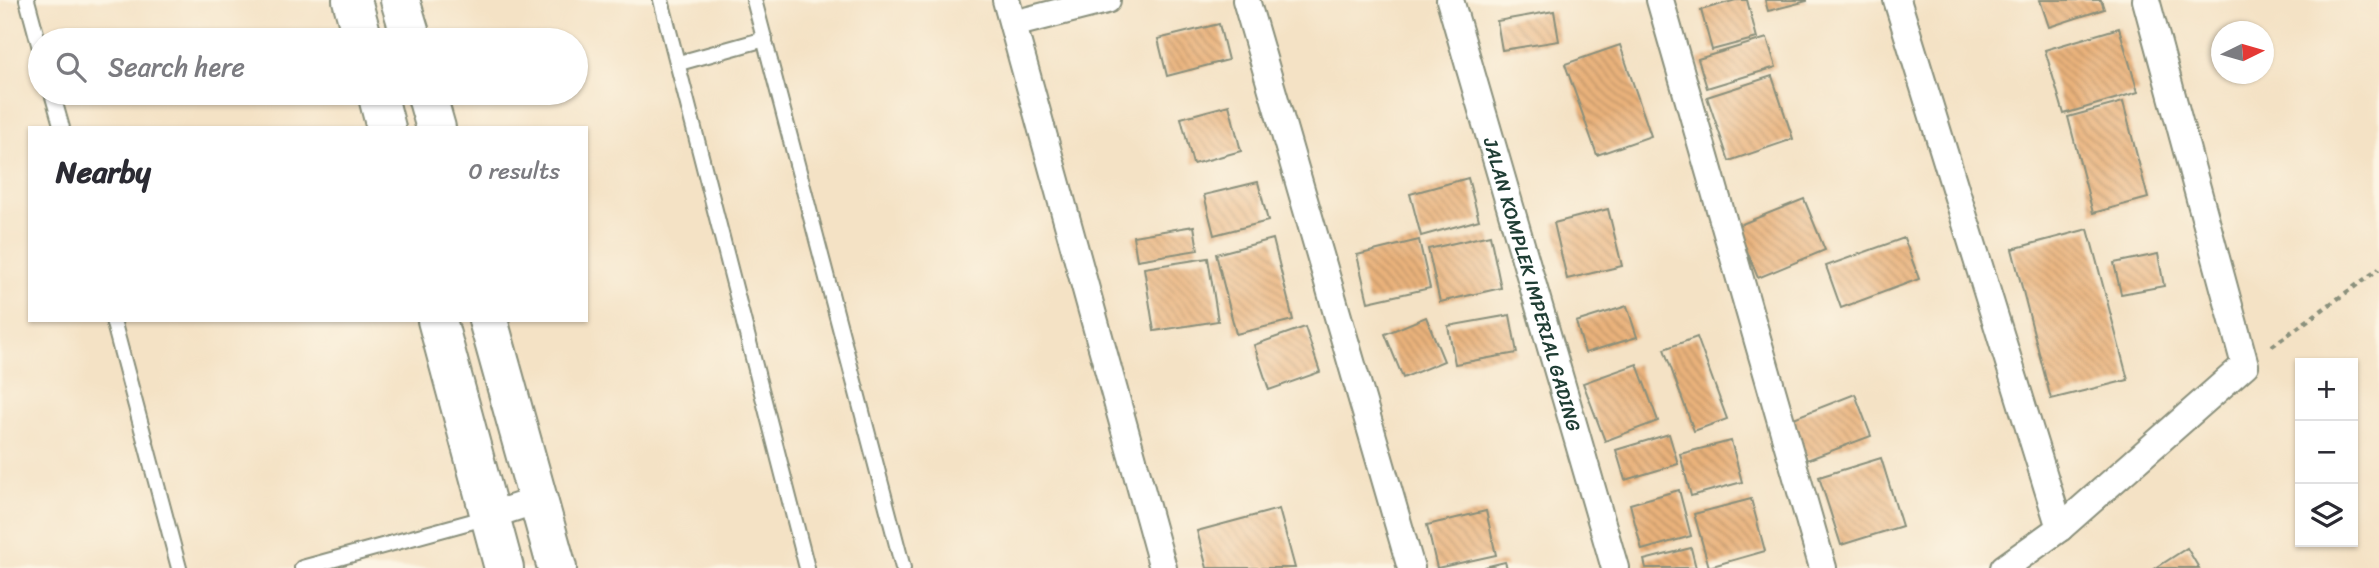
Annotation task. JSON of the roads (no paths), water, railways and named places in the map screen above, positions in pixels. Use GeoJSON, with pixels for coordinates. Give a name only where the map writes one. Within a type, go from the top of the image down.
{"type":"FeatureCollection","features":[{"type":"Feature","properties":{"kind":"street"},"geometry":{"type":"LineString","coordinates":[[352,0],[360,28]]}},
{"type":"Feature","properties":{"kind":"street"},"geometry":{"type":"LineString","coordinates":[[400,0],[408,28]]}},
{"type":"Feature","properties":{"kind":"street"},"geometry":{"type":"LineString","coordinates":[[1107,0],[1009,12],[1163,568]]}},
{"type":"Feature","properties":{"kind":"street"},"geometry":{"type":"LineString","coordinates":[[1246,0],[1410,568]]}},
{"type":"Feature","properties":{"kind":"street","name":"JALAN KOMPLEK IMPERIAL GADING"},"geometry":{"type":"LineString","coordinates":[[1450,0],[1615,568]]}},
{"type":"Feature","properties":{"kind":"street"},"geometry":{"type":"LineString","coordinates":[[1660,0],[1823,568]]}},
{"type":"Feature","properties":{"kind":"street"},"geometry":{"type":"LineString","coordinates":[[1897,0],[2060,527]]}},
{"type":"Feature","properties":{"kind":"street"},"geometry":{"type":"LineString","coordinates":[[2004,568],[2060,527],[2245,365],[2146,0]]}},
{"type":"Feature","properties":{"kind":"street"},"geometry":{"type":"LineString","coordinates":[[380,105],[385,126]]}},
{"type":"Feature","properties":{"kind":"street"},"geometry":{"type":"LineString","coordinates":[[429,105],[435,126]]}},
{"type":"Feature","properties":{"kind":"street"},"geometry":{"type":"LineString","coordinates":[[438,322],[504,568]]}},
{"type":"Feature","properties":{"kind":"street"},"geometry":{"type":"LineString","coordinates":[[489,322],[557,568]]}},
{"type":"Feature","properties":{"kind":"street"},"geometry":{"type":"LineString","coordinates":[[489,516],[538,500]]}},
{"type":"Feature","properties":{"kind":"lane"},"geometry":{"type":"LineString","coordinates":[[27,0],[35,28]]}},
{"type":"Feature","properties":{"kind":"lane"},"geometry":{"type":"LineString","coordinates":[[661,0],[807,568]]}},
{"type":"Feature","properties":{"kind":"lane"},"geometry":{"type":"LineString","coordinates":[[754,0],[902,568]]}},
{"type":"Feature","properties":{"kind":"lane"},"geometry":{"type":"LineString","coordinates":[[679,63],[765,39]]}},
{"type":"Feature","properties":{"kind":"lane"},"geometry":{"type":"LineString","coordinates":[[55,105],[61,126]]}},
{"type":"Feature","properties":{"kind":"lane"},"geometry":{"type":"LineString","coordinates":[[114,322],[179,568]]}},
{"type":"Feature","properties":{"kind":"lane"},"geometry":{"type":"LineString","coordinates":[[302,568],[489,516]]}}]}
